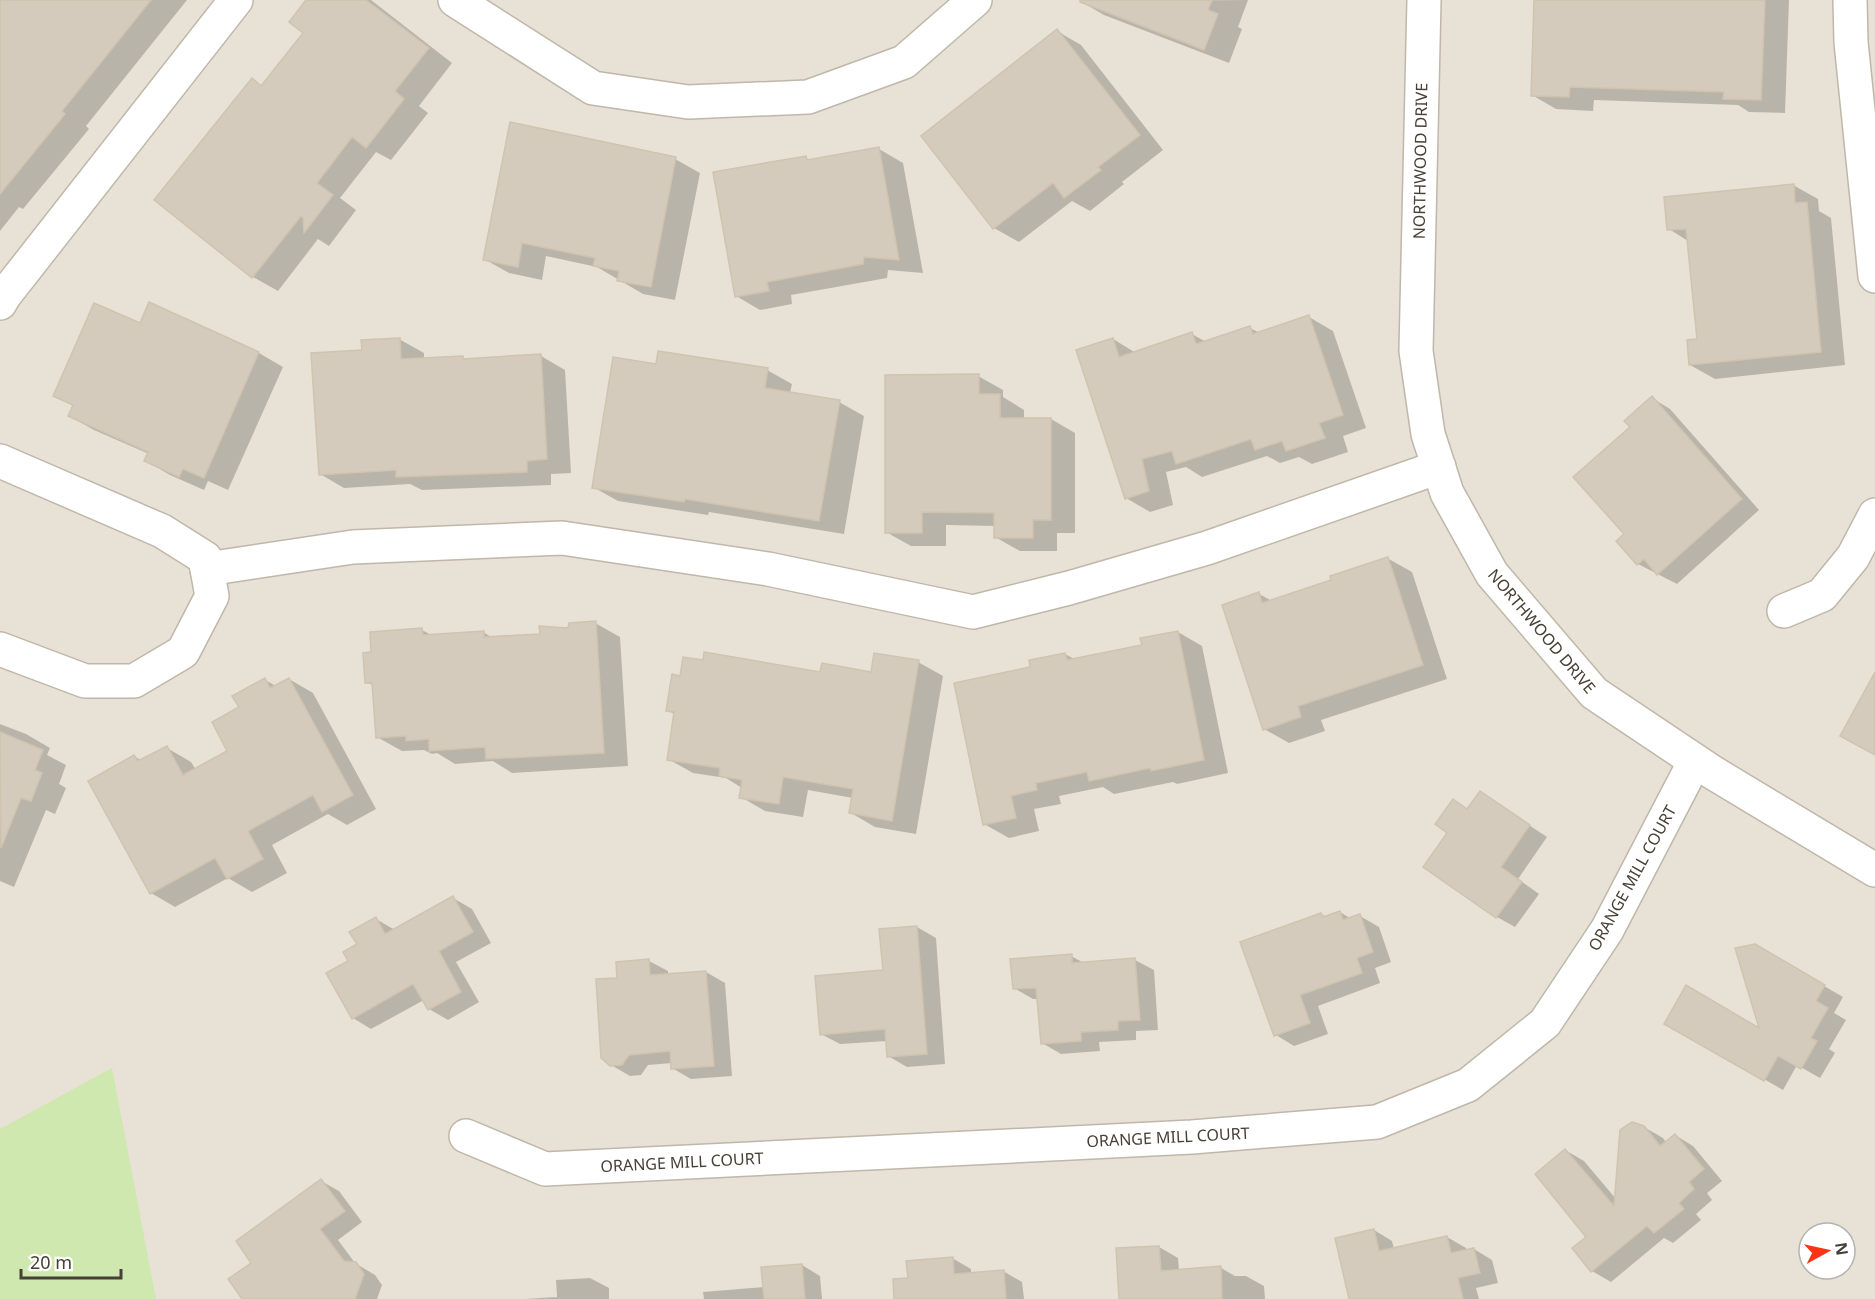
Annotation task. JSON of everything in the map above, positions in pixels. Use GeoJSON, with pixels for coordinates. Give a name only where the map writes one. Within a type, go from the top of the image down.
{"type":"FeatureCollection","features":[{"type":"Feature","properties":{"kind":"street"},"geometry":{"type":"LineString","coordinates":[[0,303],[120,145],[236,0]]}},
{"type":"Feature","properties":{"kind":"street"},"geometry":{"type":"LineString","coordinates":[[455,0],[593,88],[688,102],[808,97],[904,62],[975,0]]}},
{"type":"Feature","properties":{"kind":"street","name":"NORTHWOOD DRIVE"},"geometry":{"type":"LineString","coordinates":[[1424,0],[1416,351],[1428,434],[1447,493],[1492,574],[1594,693],[1695,761],[1875,870]]}},
{"type":"Feature","properties":{"kind":"street"},"geometry":{"type":"LineString","coordinates":[[1850,0],[1851,42],[1875,276]]}},
{"type":"Feature","properties":{"kind":"street"},"geometry":{"type":"LineString","coordinates":[[0,461],[162,531],[205,558],[212,596],[183,652],[134,681],[85,681],[0,649]]}},
{"type":"Feature","properties":{"kind":"street"},"geometry":{"type":"LineString","coordinates":[[207,569],[352,547],[562,538],[768,570],[973,612],[1069,588],[1207,548],[1439,467]]}},
{"type":"Feature","properties":{"kind":"street"},"geometry":{"type":"LineString","coordinates":[[1784,611],[1822,595],[1853,557],[1875,515]]}},
{"type":"Feature","properties":{"kind":"street","name":"ORANGE MILL COURT"},"geometry":{"type":"LineString","coordinates":[[466,1136],[545,1169],[1192,1137],[1377,1122],[1468,1085],[1545,1023],[1607,930],[1695,761]]}},
{"type":"Feature","properties":{"kind":"shaded area"},"geometry":{"type":"Polygon","coordinates":[[[0,0],[1875,0],[1875,1299],[0,1299],[0,0]]]}},
{"type":"Feature","properties":{"kind":"green space"},"geometry":{"type":"Polygon","coordinates":[[[112,1068],[156,1299],[0,1299],[0,1129],[112,1068]]]}},
{"type":"Feature","properties":{"kind":"building"},"geometry":{"type":"Polygon","coordinates":[[[0,0],[151,0],[62,111],[65,114],[0,194],[0,0]]]}},
{"type":"Feature","properties":{"kind":"building"},"geometry":{"type":"Polygon","coordinates":[[[306,0],[366,0],[429,48],[395,91],[404,99],[366,148],[352,137],[317,183],[333,195],[304,233],[301,216],[252,278],[154,200],[252,78],[261,86],[303,33],[289,22],[306,0]]]}},
{"type":"Feature","properties":{"kind":"building"},"geometry":{"type":"Polygon","coordinates":[[[1080,0],[1212,0],[1208,10],[1218,14],[1204,50],[1080,2],[1080,0]]]}},
{"type":"Feature","properties":{"kind":"building"},"geometry":{"type":"Polygon","coordinates":[[[1534,0],[1765,0],[1761,100],[1723,99],[1724,92],[1570,87],[1569,97],[1531,96],[1534,0]]]}},
{"type":"Feature","properties":{"kind":"building"},"geometry":{"type":"Polygon","coordinates":[[[1057,29],[1140,135],[1098,167],[1101,170],[1064,198],[1053,183],[993,229],[921,136],[1057,29]]]}},
{"type":"Feature","properties":{"kind":"building"},"geometry":{"type":"Polygon","coordinates":[[[510,122],[676,157],[651,287],[617,281],[619,271],[593,266],[595,258],[522,243],[518,267],[483,260],[510,122]]]}},
{"type":"Feature","properties":{"kind":"building"},"geometry":{"type":"Polygon","coordinates":[[[879,147],[899,260],[864,257],[863,264],[767,282],[769,291],[735,297],[713,172],[806,156],[807,160],[879,147]]]}},
{"type":"Feature","properties":{"kind":"building"},"geometry":{"type":"Polygon","coordinates":[[[1794,184],[1795,203],[1807,202],[1821,352],[1689,365],[1687,340],[1697,339],[1686,229],[1667,230],[1664,197],[1794,184]]]}},
{"type":"Feature","properties":{"kind":"building"},"geometry":{"type":"Polygon","coordinates":[[[149,302],[259,352],[204,478],[183,469],[179,477],[144,461],[148,452],[68,416],[73,405],[53,396],[94,303],[140,323],[149,302]]]}},
{"type":"Feature","properties":{"kind":"building"},"geometry":{"type":"Polygon","coordinates":[[[1309,315],[1343,415],[1319,423],[1325,438],[1286,451],[1282,441],[1255,450],[1251,439],[1176,464],[1172,451],[1142,459],[1149,491],[1125,499],[1076,350],[1113,338],[1119,357],[1192,332],[1196,344],[1250,326],[1253,334],[1309,315]]]}},
{"type":"Feature","properties":{"kind":"building"},"geometry":{"type":"Polygon","coordinates":[[[400,338],[401,359],[463,356],[463,359],[541,354],[547,459],[527,461],[527,472],[396,477],[396,470],[319,475],[311,353],[362,350],[361,340],[400,338]]]}},
{"type":"Feature","properties":{"kind":"building"},"geometry":{"type":"Polygon","coordinates":[[[658,351],[768,368],[765,388],[840,400],[819,521],[685,499],[684,502],[592,488],[613,357],[656,364],[658,351]]]}},
{"type":"Feature","properties":{"kind":"building"},"geometry":{"type":"Polygon","coordinates":[[[979,374],[979,394],[1000,394],[1000,418],[1051,418],[1051,520],[1033,520],[1033,538],[994,538],[994,513],[922,512],[922,533],[885,533],[885,375],[979,374]]]}},
{"type":"Feature","properties":{"kind":"building"},"geometry":{"type":"Polygon","coordinates":[[[1652,396],[1742,499],[1657,575],[1644,559],[1637,565],[1616,541],[1624,534],[1573,477],[1630,427],[1624,421],[1652,396]]]}},
{"type":"Feature","properties":{"kind":"building"},"geometry":{"type":"Polygon","coordinates":[[[1388,557],[1423,665],[1298,706],[1301,717],[1263,730],[1222,605],[1259,592],[1262,603],[1331,580],[1330,576],[1388,557]]]}},
{"type":"Feature","properties":{"kind":"building"},"geometry":{"type":"Polygon","coordinates":[[[596,621],[604,753],[486,759],[485,747],[429,751],[429,739],[406,741],[406,736],[376,738],[372,683],[365,683],[363,653],[371,652],[370,632],[422,628],[423,635],[484,631],[484,637],[540,634],[539,626],[568,628],[569,623],[596,621]]]}},
{"type":"Feature","properties":{"kind":"building"},"geometry":{"type":"Polygon","coordinates":[[[1178,631],[1204,760],[1151,771],[1150,768],[1089,781],[1087,772],[1036,783],[1037,790],[1011,796],[1016,818],[983,825],[954,683],[1030,667],[1029,660],[1065,653],[1067,660],[1142,645],[1140,638],[1178,631]]]}},
{"type":"Feature","properties":{"kind":"building"},"geometry":{"type":"Polygon","coordinates":[[[704,652],[820,672],[822,663],[871,672],[874,653],[919,660],[892,821],[849,813],[853,789],[783,777],[779,804],[739,798],[742,780],[719,776],[720,768],[667,760],[674,712],[666,711],[672,674],[680,676],[683,657],[703,660],[704,652]]]}},
{"type":"Feature","properties":{"kind":"building"},"geometry":{"type":"Polygon","coordinates":[[[1875,672],[1875,755],[1840,736],[1875,672]]]}},
{"type":"Feature","properties":{"kind":"building"},"geometry":{"type":"Polygon","coordinates":[[[265,678],[270,688],[289,678],[353,795],[322,812],[313,795],[248,831],[263,859],[227,879],[215,858],[150,894],[88,781],[134,755],[138,761],[167,746],[183,775],[227,751],[212,722],[239,707],[232,696],[265,678]]]}},
{"type":"Feature","properties":{"kind":"building"},"geometry":{"type":"Polygon","coordinates":[[[0,732],[43,750],[35,770],[42,773],[31,801],[21,798],[1,848],[0,732]]]}},
{"type":"Feature","properties":{"kind":"building"},"geometry":{"type":"Polygon","coordinates":[[[1480,791],[1530,825],[1501,867],[1522,882],[1496,918],[1423,867],[1447,833],[1435,824],[1453,799],[1467,809],[1480,791]]]}},
{"type":"Feature","properties":{"kind":"building"},"geometry":{"type":"Polygon","coordinates":[[[453,896],[473,932],[439,951],[461,992],[428,1010],[413,984],[352,1019],[326,973],[348,961],[343,952],[357,944],[349,932],[376,917],[385,934],[453,896]]]}},
{"type":"Feature","properties":{"kind":"building"},"geometry":{"type":"Polygon","coordinates":[[[1340,911],[1343,920],[1360,914],[1373,952],[1357,958],[1362,973],[1300,995],[1310,1023],[1274,1036],[1240,942],[1321,913],[1323,917],[1340,911]]]}},
{"type":"Feature","properties":{"kind":"building"},"geometry":{"type":"Polygon","coordinates":[[[917,926],[927,1054],[887,1057],[885,1029],[820,1035],[815,976],[883,970],[879,929],[917,926]]]}},
{"type":"Feature","properties":{"kind":"building"},"geometry":{"type":"Polygon","coordinates":[[[1755,944],[1825,985],[1816,1001],[1828,1008],[1811,1038],[1817,1041],[1801,1069],[1778,1056],[1764,1081],[1664,1024],[1686,985],[1759,1028],[1735,948],[1755,944]]]}},
{"type":"Feature","properties":{"kind":"building"},"geometry":{"type":"Polygon","coordinates":[[[1072,954],[1072,963],[1135,958],[1140,1020],[1118,1021],[1118,1030],[1081,1032],[1081,1041],[1041,1044],[1036,988],[1013,989],[1010,959],[1072,954]]]}},
{"type":"Feature","properties":{"kind":"building"},"geometry":{"type":"Polygon","coordinates":[[[649,959],[650,975],[706,971],[714,1066],[671,1069],[670,1051],[629,1055],[622,1065],[610,1066],[601,1058],[596,979],[617,978],[616,962],[649,959]]]}},
{"type":"Feature","properties":{"kind":"building"},"geometry":{"type":"Polygon","coordinates":[[[1632,1122],[1644,1126],[1660,1146],[1675,1134],[1704,1169],[1689,1182],[1694,1189],[1679,1203],[1684,1209],[1654,1233],[1647,1226],[1591,1272],[1572,1248],[1586,1237],[1535,1174],[1565,1149],[1614,1206],[1620,1130],[1632,1122]]]}},
{"type":"Feature","properties":{"kind":"building"},"geometry":{"type":"Polygon","coordinates":[[[321,1179],[345,1211],[320,1229],[344,1261],[356,1262],[364,1274],[355,1299],[242,1299],[228,1279],[251,1263],[236,1241],[321,1179]]]}},
{"type":"Feature","properties":{"kind":"building"},"geometry":{"type":"Polygon","coordinates":[[[1374,1229],[1379,1251],[1447,1236],[1451,1253],[1474,1248],[1480,1273],[1458,1278],[1463,1299],[1349,1299],[1335,1238],[1374,1229]]]}},
{"type":"Feature","properties":{"kind":"building"},"geometry":{"type":"Polygon","coordinates":[[[1159,1246],[1161,1271],[1221,1266],[1222,1299],[1119,1299],[1116,1248],[1159,1246]]]}},
{"type":"Feature","properties":{"kind":"building"},"geometry":{"type":"Polygon","coordinates":[[[953,1257],[954,1274],[1004,1270],[1006,1299],[894,1299],[893,1279],[908,1278],[906,1261],[953,1257]]]}},
{"type":"Feature","properties":{"kind":"building"},"geometry":{"type":"Polygon","coordinates":[[[802,1264],[805,1299],[764,1299],[761,1267],[802,1264]]]}}]}
